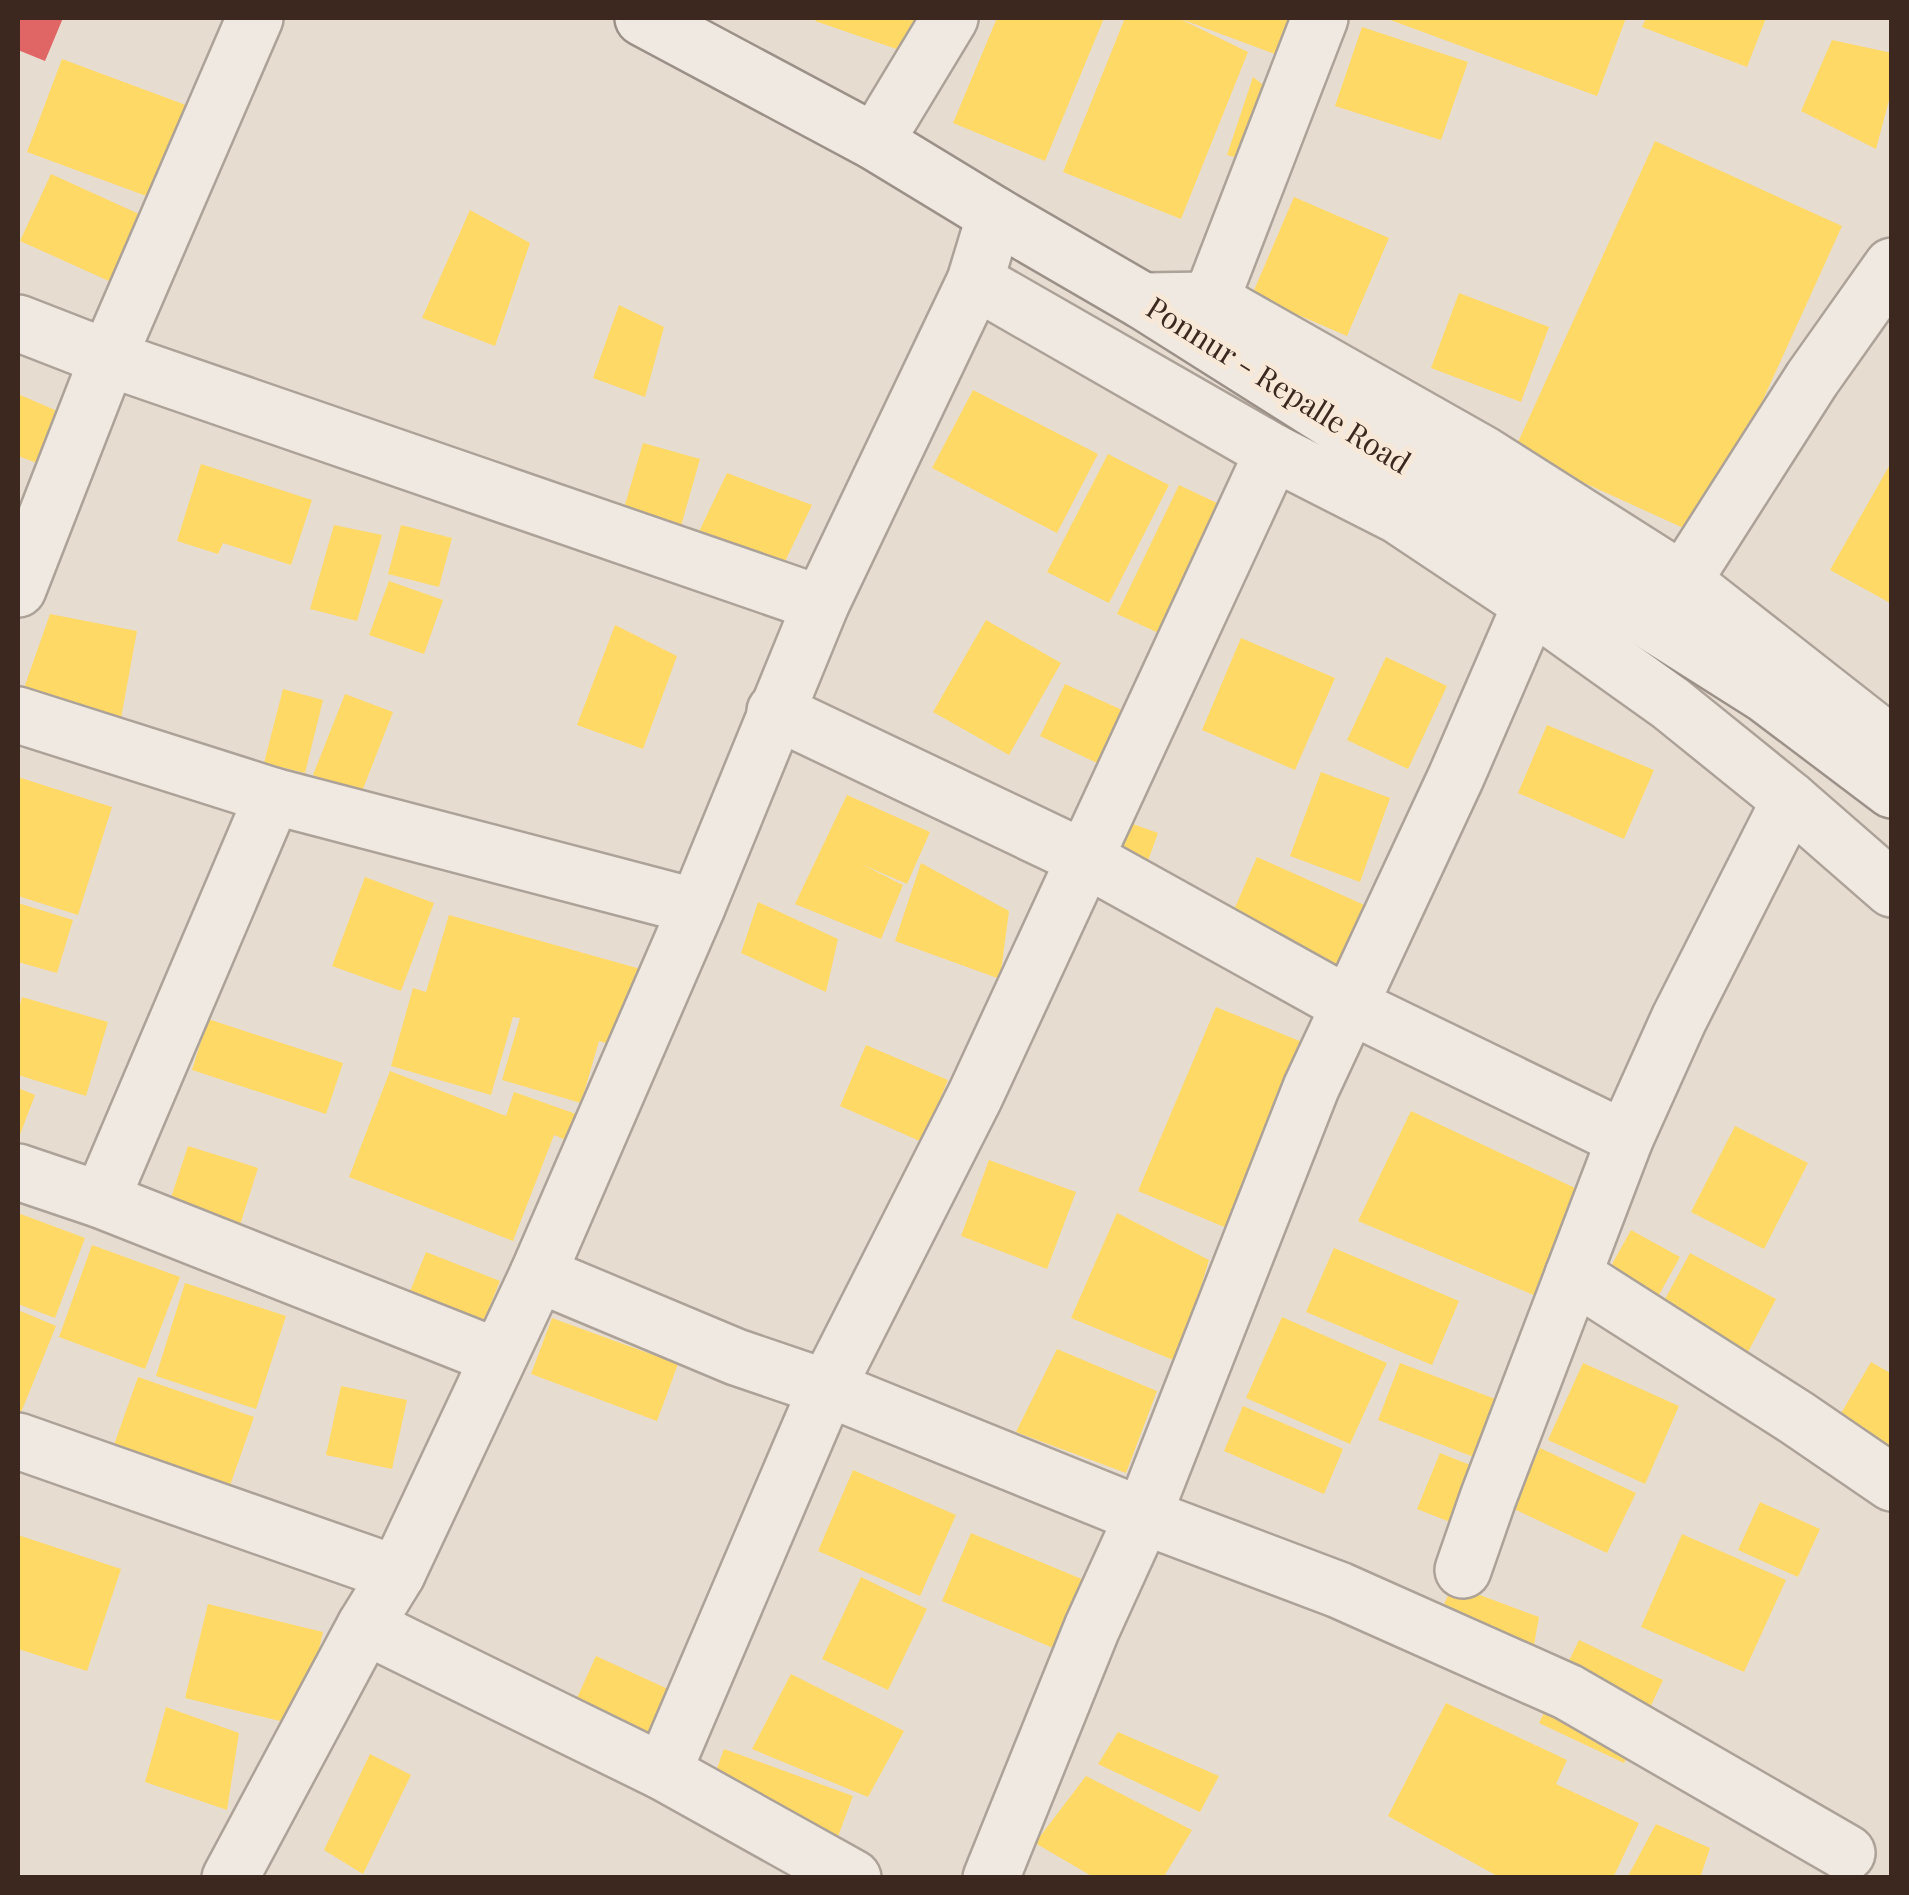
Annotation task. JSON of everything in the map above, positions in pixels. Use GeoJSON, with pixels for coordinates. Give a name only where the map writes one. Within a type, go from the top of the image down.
{"type":"FeatureCollection","features":[{"type":"Feature","properties":{"kind":"street"},"geometry":{"type":"LineString","coordinates":[[18,589],[108,358],[255,18]]}},
{"type":"Feature","properties":{"kind":"street","name":"Ponnur - Repalle Road"},"geometry":{"type":"LineString","coordinates":[[643,18],[875,142],[1143,300],[1766,695],[1892,790]]}},
{"type":"Feature","properties":{"kind":"street"},"geometry":{"type":"LineString","coordinates":[[875,142],[950,18]]}},
{"type":"Feature","properties":{"kind":"street"},"geometry":{"type":"LineString","coordinates":[[1211,300],[1320,18]]}},
{"type":"Feature","properties":{"kind":"street"},"geometry":{"type":"LineString","coordinates":[[230,1878],[365,1626],[397,1574],[538,1274],[696,908],[821,604],[975,282],[995,215]]}},
{"type":"Feature","properties":{"kind":"street"},"geometry":{"type":"LineString","coordinates":[[1683,581],[1812,378],[1892,266]]}},
{"type":"Feature","properties":{"kind":"street"},"geometry":{"type":"LineString","coordinates":[[975,282],[1273,452],[1400,516],[1670,704],[1790,800],[1892,889]]}},
{"type":"Feature","properties":{"kind":"street"},"geometry":{"type":"LineString","coordinates":[[1143,300],[1211,300],[1483,454],[1683,581],[1892,745]]}},
{"type":"Feature","properties":{"kind":"street"},"geometry":{"type":"LineString","coordinates":[[18,323],[108,358],[821,604]]}},
{"type":"Feature","properties":{"kind":"street"},"geometry":{"type":"LineString","coordinates":[[663,1772],[826,1388],[975,1096],[1273,452]]}},
{"type":"Feature","properties":{"kind":"street"},"geometry":{"type":"LineString","coordinates":[[991,1878],[1092,1628],[1143,1516],[1311,1088],[1456,777],[1531,604]]}},
{"type":"Feature","properties":{"kind":"street"},"geometry":{"type":"LineString","coordinates":[[776,711],[1086,859],[1348,1005],[1625,1139]]}},
{"type":"Feature","properties":{"kind":"street"},"geometry":{"type":"LineString","coordinates":[[18,715],[273,796],[696,908]]}},
{"type":"Feature","properties":{"kind":"street"},"geometry":{"type":"LineString","coordinates":[[101,1200],[273,796]]}},
{"type":"Feature","properties":{"kind":"street"},"geometry":{"type":"LineString","coordinates":[[1464,1570],[1625,1139],[1679,1019],[1790,800]]}},
{"type":"Feature","properties":{"kind":"street"},"geometry":{"type":"LineString","coordinates":[[18,1172],[101,1200],[498,1357]]}},
{"type":"Feature","properties":{"kind":"street"},"geometry":{"type":"LineString","coordinates":[[538,1274],[736,1357],[826,1388],[1339,1590],[1568,1692],[1847,1853]]}},
{"type":"Feature","properties":{"kind":"street"},"geometry":{"type":"LineString","coordinates":[[1573,1275],[1892,1483]]}},
{"type":"Feature","properties":{"kind":"street"},"geometry":{"type":"LineString","coordinates":[[18,1441],[397,1574]]}},
{"type":"Feature","properties":{"kind":"street"},"geometry":{"type":"LineString","coordinates":[[365,1626],[663,1772],[853,1878]]}},
{"type":"Feature","properties":{"kind":"building: Homes"},"geometry":{"type":"Polygon","coordinates":[[[927,18],[914,55],[815,21],[927,18]]]}},
{"type":"Feature","properties":{"kind":"building: Homes"},"geometry":{"type":"Polygon","coordinates":[[[997,18],[1104,18],[1045,161],[953,123],[997,18]]]}},
{"type":"Feature","properties":{"kind":"building: Homes"},"geometry":{"type":"Polygon","coordinates":[[[1125,18],[1178,18],[1248,52],[1181,219],[1063,172],[1125,18]]]}},
{"type":"Feature","properties":{"kind":"building: Homes"},"geometry":{"type":"Polygon","coordinates":[[[1178,18],[1297,18],[1283,57],[1178,18]]]}},
{"type":"Feature","properties":{"kind":"building: Homes"},"geometry":{"type":"Polygon","coordinates":[[[1385,18],[1626,18],[1597,96],[1385,18]]]}},
{"type":"Feature","properties":{"kind":"building: Homes"},"geometry":{"type":"Polygon","coordinates":[[[1646,18],[1766,18],[1747,67],[1642,27],[1646,18]]]}},
{"type":"Feature","properties":{"kind":"building: Homes"},"geometry":{"type":"Polygon","coordinates":[[[1362,27],[1468,62],[1441,140],[1335,106],[1362,27]]]}},
{"type":"Feature","properties":{"kind":"building: Homes"},"geometry":{"type":"Polygon","coordinates":[[[1832,40],[1892,53],[1892,89],[1876,149],[1801,111],[1832,40]]]}},
{"type":"Feature","properties":{"kind":"building: Homes"},"geometry":{"type":"Polygon","coordinates":[[[62,59],[202,111],[168,204],[27,152],[62,59]]]}},
{"type":"Feature","properties":{"kind":"building: Homes"},"geometry":{"type":"Polygon","coordinates":[[[1253,77],[1271,91],[1248,161],[1227,155],[1253,77]]]}},
{"type":"Feature","properties":{"kind":"building: Homes"},"geometry":{"type":"Polygon","coordinates":[[[1655,141],[1842,226],[1701,536],[1514,451],[1655,141]]]}},
{"type":"Feature","properties":{"kind":"building: Homes"},"geometry":{"type":"Polygon","coordinates":[[[51,174],[150,219],[120,286],[20,241],[51,174]]]}},
{"type":"Feature","properties":{"kind":"building: Homes"},"geometry":{"type":"Polygon","coordinates":[[[1294,197],[1389,238],[1347,336],[1252,295],[1294,197]]]}},
{"type":"Feature","properties":{"kind":"building: Homes"},"geometry":{"type":"Polygon","coordinates":[[[470,210],[530,243],[495,346],[422,318],[470,210]]]}},
{"type":"Feature","properties":{"kind":"building: Homes"},"geometry":{"type":"Polygon","coordinates":[[[1459,293],[1549,327],[1521,402],[1431,368],[1459,293]]]}},
{"type":"Feature","properties":{"kind":"building: Homes"},"geometry":{"type":"Polygon","coordinates":[[[619,305],[664,327],[645,397],[593,378],[619,305]]]}},
{"type":"Feature","properties":{"kind":"building: Homes"},"geometry":{"type":"Polygon","coordinates":[[[973,390],[1098,454],[1057,533],[932,468],[973,390]]]}},
{"type":"Feature","properties":{"kind":"building: Homes"},"geometry":{"type":"Polygon","coordinates":[[[18,394],[55,410],[45,466],[18,456],[18,394]]]}},
{"type":"Feature","properties":{"kind":"building: Homes"},"geometry":{"type":"Polygon","coordinates":[[[643,443],[700,459],[668,572],[610,556],[643,443]]]}},
{"type":"Feature","properties":{"kind":"building: Homes"},"geometry":{"type":"Polygon","coordinates":[[[1108,454],[1169,485],[1109,603],[1047,572],[1108,454]]]}},
{"type":"Feature","properties":{"kind":"building: Homes"},"geometry":{"type":"Polygon","coordinates":[[[1892,461],[1892,604],[1830,570],[1892,461]]]}},
{"type":"Feature","properties":{"kind":"building: Homes"},"geometry":{"type":"Polygon","coordinates":[[[201,464],[312,500],[291,565],[223,543],[218,554],[177,541],[201,464]]]}},
{"type":"Feature","properties":{"kind":"building: Homes"},"geometry":{"type":"Polygon","coordinates":[[[727,473],[812,505],[780,572],[694,542],[727,473]]]}},
{"type":"Feature","properties":{"kind":"building: Homes"},"geometry":{"type":"Polygon","coordinates":[[[1179,485],[1234,511],[1174,640],[1117,614],[1179,485]]]}},
{"type":"Feature","properties":{"kind":"building: Homes"},"geometry":{"type":"Polygon","coordinates":[[[334,525],[382,535],[357,621],[310,609],[334,525]]]}},
{"type":"Feature","properties":{"kind":"building: Homes"},"geometry":{"type":"Polygon","coordinates":[[[401,525],[452,538],[439,587],[388,574],[401,525]]]}},
{"type":"Feature","properties":{"kind":"building: Homes"},"geometry":{"type":"Polygon","coordinates":[[[389,581],[443,600],[424,654],[369,635],[389,581]]]}},
{"type":"Feature","properties":{"kind":"building: Homes"},"geometry":{"type":"Polygon","coordinates":[[[50,614],[137,631],[119,729],[24,688],[50,614]]]}},
{"type":"Feature","properties":{"kind":"building: Homes"},"geometry":{"type":"Polygon","coordinates":[[[986,620],[1061,663],[1009,755],[933,712],[986,620]]]}},
{"type":"Feature","properties":{"kind":"building: Homes"},"geometry":{"type":"Polygon","coordinates":[[[615,625],[677,656],[643,749],[577,725],[615,625]]]}},
{"type":"Feature","properties":{"kind":"building: Homes"},"geometry":{"type":"Polygon","coordinates":[[[1241,638],[1335,678],[1295,770],[1202,730],[1241,638]]]}},
{"type":"Feature","properties":{"kind":"building: Homes"},"geometry":{"type":"Polygon","coordinates":[[[1386,657],[1447,686],[1408,769],[1347,740],[1386,657]]]}},
{"type":"Feature","properties":{"kind":"building: Homes"},"geometry":{"type":"Polygon","coordinates":[[[1065,684],[1122,710],[1097,763],[1040,736],[1065,684]]]}},
{"type":"Feature","properties":{"kind":"building: Homes"},"geometry":{"type":"Polygon","coordinates":[[[283,689],[323,700],[305,773],[264,763],[283,689]]]}},
{"type":"Feature","properties":{"kind":"building: Homes"},"geometry":{"type":"Polygon","coordinates":[[[345,694],[393,712],[361,794],[313,775],[345,694]]]}},
{"type":"Feature","properties":{"kind":"building: Homes"},"geometry":{"type":"Polygon","coordinates":[[[1547,725],[1654,770],[1624,839],[1518,793],[1547,725]]]}},
{"type":"Feature","properties":{"kind":"building: Homes"},"geometry":{"type":"Polygon","coordinates":[[[1321,772],[1390,798],[1360,882],[1290,856],[1321,772]]]}},
{"type":"Feature","properties":{"kind":"building: Homes"},"geometry":{"type":"Polygon","coordinates":[[[18,777],[112,807],[78,915],[18,896],[18,777]]]}},
{"type":"Feature","properties":{"kind":"building: Homes"},"geometry":{"type":"Polygon","coordinates":[[[847,795],[930,832],[907,884],[861,864],[903,885],[881,939],[795,904],[847,795]]]}},
{"type":"Feature","properties":{"kind":"building: Homes"},"geometry":{"type":"Polygon","coordinates":[[[1119,819],[1158,833],[1145,869],[1106,855],[1119,819]]]}},
{"type":"Feature","properties":{"kind":"building: Homes"},"geometry":{"type":"Polygon","coordinates":[[[1257,857],[1371,908],[1340,978],[1226,928],[1257,857]]]}},
{"type":"Feature","properties":{"kind":"building: Homes"},"geometry":{"type":"Polygon","coordinates":[[[921,863],[1009,911],[1000,979],[895,941],[921,863]]]}},
{"type":"Feature","properties":{"kind":"building: Homes"},"geometry":{"type":"Polygon","coordinates":[[[365,877],[434,903],[401,991],[332,966],[365,877]]]}},
{"type":"Feature","properties":{"kind":"building: Homes"},"geometry":{"type":"Polygon","coordinates":[[[758,902],[838,939],[826,992],[741,953],[758,902]]]}},
{"type":"Feature","properties":{"kind":"building: Homes"},"geometry":{"type":"Polygon","coordinates":[[[18,903],[73,920],[57,973],[18,962],[18,903]]]}},
{"type":"Feature","properties":{"kind":"building: Homes"},"geometry":{"type":"Polygon","coordinates":[[[449,915],[644,970],[622,1048],[599,1041],[581,1103],[502,1080],[520,1018],[513,1017],[491,1095],[391,1066],[413,988],[426,992],[449,915]]]}},
{"type":"Feature","properties":{"kind":"building: Homes"},"geometry":{"type":"Polygon","coordinates":[[[22,997],[108,1022],[86,1096],[18,1075],[18,1012],[22,997]]]}},
{"type":"Feature","properties":{"kind":"building: Homes"},"geometry":{"type":"Polygon","coordinates":[[[1216,1007],[1307,1044],[1229,1229],[1138,1191],[1216,1007]]]}},
{"type":"Feature","properties":{"kind":"building: Homes"},"geometry":{"type":"Polygon","coordinates":[[[208,1019],[343,1063],[326,1114],[192,1070],[208,1019]]]}},
{"type":"Feature","properties":{"kind":"building: Homes"},"geometry":{"type":"Polygon","coordinates":[[[866,1045],[948,1080],[922,1142],[840,1106],[866,1045]]]}},
{"type":"Feature","properties":{"kind":"building: Homes"},"geometry":{"type":"Polygon","coordinates":[[[390,1071],[506,1116],[514,1092],[576,1114],[566,1140],[554,1135],[513,1241],[349,1177],[390,1071]]]}},
{"type":"Feature","properties":{"kind":"building: Homes"},"geometry":{"type":"Polygon","coordinates":[[[18,1088],[35,1095],[18,1140],[18,1088]]]}},
{"type":"Feature","properties":{"kind":"building: Homes"},"geometry":{"type":"Polygon","coordinates":[[[1411,1111],[1575,1188],[1536,1296],[1358,1221],[1411,1111]]]}},
{"type":"Feature","properties":{"kind":"building: Homes"},"geometry":{"type":"Polygon","coordinates":[[[1735,1126],[1808,1163],[1764,1249],[1691,1212],[1735,1126]]]}},
{"type":"Feature","properties":{"kind":"building: Homes"},"geometry":{"type":"Polygon","coordinates":[[[188,1146],[258,1168],[235,1241],[164,1219],[188,1146]]]}},
{"type":"Feature","properties":{"kind":"building: Homes"},"geometry":{"type":"Polygon","coordinates":[[[989,1160],[1076,1192],[1047,1269],[961,1236],[989,1160]]]}},
{"type":"Feature","properties":{"kind":"building: Homes"},"geometry":{"type":"Polygon","coordinates":[[[18,1213],[85,1238],[55,1318],[18,1304],[18,1213]]]}},
{"type":"Feature","properties":{"kind":"building: Homes"},"geometry":{"type":"Polygon","coordinates":[[[1117,1213],[1209,1260],[1178,1362],[1071,1318],[1117,1213]]]}},
{"type":"Feature","properties":{"kind":"building: Homes"},"geometry":{"type":"Polygon","coordinates":[[[1631,1230],[1680,1257],[1649,1313],[1600,1286],[1631,1230]]]}},
{"type":"Feature","properties":{"kind":"building: Homes"},"geometry":{"type":"Polygon","coordinates":[[[92,1245],[180,1277],[145,1369],[59,1337],[92,1245]]]}},
{"type":"Feature","properties":{"kind":"building: Homes"},"geometry":{"type":"Polygon","coordinates":[[[1334,1248],[1459,1301],[1432,1365],[1306,1312],[1334,1248]]]}},
{"type":"Feature","properties":{"kind":"building: Homes"},"geometry":{"type":"Polygon","coordinates":[[[426,1252],[500,1281],[480,1330],[406,1301],[426,1252]]]}},
{"type":"Feature","properties":{"kind":"building: Homes"},"geometry":{"type":"Polygon","coordinates":[[[1690,1253],[1776,1299],[1739,1369],[1652,1323],[1690,1253]]]}},
{"type":"Feature","properties":{"kind":"building: Homes"},"geometry":{"type":"Polygon","coordinates":[[[185,1283],[286,1316],[256,1409],[156,1376],[185,1283]]]}},
{"type":"Feature","properties":{"kind":"building: Homes"},"geometry":{"type":"Polygon","coordinates":[[[18,1310],[56,1326],[18,1420],[18,1310]]]}},
{"type":"Feature","properties":{"kind":"building: Homes"},"geometry":{"type":"Polygon","coordinates":[[[1282,1317],[1387,1363],[1350,1444],[1246,1398],[1282,1317]]]}},
{"type":"Feature","properties":{"kind":"building: Homes"},"geometry":{"type":"Polygon","coordinates":[[[552,1318],[678,1364],[657,1421],[531,1374],[552,1318]]]}},
{"type":"Feature","properties":{"kind":"building: Homes"},"geometry":{"type":"Polygon","coordinates":[[[1057,1349],[1157,1391],[1126,1473],[1016,1432],[1057,1349]]]}},
{"type":"Feature","properties":{"kind":"building: Homes"},"geometry":{"type":"Polygon","coordinates":[[[1871,1362],[1892,1374],[1892,1457],[1829,1434],[1871,1362]]]}},
{"type":"Feature","properties":{"kind":"building: Homes"},"geometry":{"type":"Polygon","coordinates":[[[1400,1363],[1506,1403],[1484,1461],[1378,1420],[1400,1363]]]}},
{"type":"Feature","properties":{"kind":"building: Homes"},"geometry":{"type":"Polygon","coordinates":[[[1583,1363],[1679,1406],[1645,1484],[1548,1440],[1583,1363]]]}},
{"type":"Feature","properties":{"kind":"building: Homes"},"geometry":{"type":"Polygon","coordinates":[[[138,1377],[254,1417],[225,1500],[109,1459],[138,1377]]]}},
{"type":"Feature","properties":{"kind":"building: Homes"},"geometry":{"type":"Polygon","coordinates":[[[341,1386],[407,1400],[392,1469],[326,1455],[341,1386]]]}},
{"type":"Feature","properties":{"kind":"building: Homes"},"geometry":{"type":"Polygon","coordinates":[[[1243,1406],[1343,1449],[1324,1494],[1224,1451],[1243,1406]]]}},
{"type":"Feature","properties":{"kind":"building: Homes"},"geometry":{"type":"Polygon","coordinates":[[[1540,1448],[1636,1493],[1607,1553],[1512,1508],[1540,1448]]]}},
{"type":"Feature","properties":{"kind":"building: Homes"},"geometry":{"type":"Polygon","coordinates":[[[1440,1453],[1483,1470],[1460,1526],[1417,1509],[1440,1453]]]}},
{"type":"Feature","properties":{"kind":"building: Homes"},"geometry":{"type":"Polygon","coordinates":[[[853,1470],[956,1515],[920,1596],[818,1551],[853,1470]]]}},
{"type":"Feature","properties":{"kind":"building: Homes"},"geometry":{"type":"Polygon","coordinates":[[[1760,1502],[1820,1529],[1798,1577],[1738,1550],[1760,1502]]]}},
{"type":"Feature","properties":{"kind":"building: Homes"},"geometry":{"type":"Polygon","coordinates":[[[971,1533],[1089,1582],[1060,1651],[942,1601],[971,1533]]]}},
{"type":"Feature","properties":{"kind":"building: Homes"},"geometry":{"type":"Polygon","coordinates":[[[1682,1534],[1786,1580],[1744,1672],[1641,1627],[1682,1534]]]}},
{"type":"Feature","properties":{"kind":"building: Homes"},"geometry":{"type":"Polygon","coordinates":[[[18,1535],[121,1569],[87,1671],[18,1649],[18,1535]]]}},
{"type":"Feature","properties":{"kind":"building: Homes"},"geometry":{"type":"Polygon","coordinates":[[[861,1577],[927,1609],[888,1690],[822,1659],[861,1577]]]}},
{"type":"Feature","properties":{"kind":"building: Homes"},"geometry":{"type":"Polygon","coordinates":[[[1453,1585],[1539,1617],[1531,1662],[1437,1619],[1453,1585]]]}},
{"type":"Feature","properties":{"kind":"building: Homes"},"geometry":{"type":"Polygon","coordinates":[[[208,1604],[323,1632],[301,1726],[185,1698],[208,1604]]]}},
{"type":"Feature","properties":{"kind":"building: Homes"},"geometry":{"type":"Polygon","coordinates":[[[1579,1640],[1663,1680],[1624,1763],[1539,1723],[1579,1640]]]}},
{"type":"Feature","properties":{"kind":"building: Homes"},"geometry":{"type":"Polygon","coordinates":[[[596,1656],[681,1695],[652,1759],[567,1720],[596,1656]]]}},
{"type":"Feature","properties":{"kind":"building: Homes"},"geometry":{"type":"Polygon","coordinates":[[[791,1674],[904,1731],[868,1797],[752,1749],[791,1674]]]}},
{"type":"Feature","properties":{"kind":"building: Homes"},"geometry":{"type":"Polygon","coordinates":[[[1446,1703],[1567,1760],[1556,1784],[1639,1823],[1613,1878],[1501,1878],[1388,1816],[1446,1703]]]}},
{"type":"Feature","properties":{"kind":"building: Homes"},"geometry":{"type":"Polygon","coordinates":[[[166,1707],[239,1733],[227,1810],[145,1782],[166,1707]]]}},
{"type":"Feature","properties":{"kind":"building: Homes"},"geometry":{"type":"Polygon","coordinates":[[[1118,1732],[1219,1776],[1200,1812],[1098,1764],[1118,1732]]]}},
{"type":"Feature","properties":{"kind":"building: Homes"},"geometry":{"type":"Polygon","coordinates":[[[724,1749],[853,1796],[836,1842],[707,1796],[724,1749]]]}},
{"type":"Feature","properties":{"kind":"building: Homes"},"geometry":{"type":"Polygon","coordinates":[[[370,1754],[411,1775],[363,1874],[324,1850],[370,1754]]]}},
{"type":"Feature","properties":{"kind":"building: Homes"},"geometry":{"type":"Polygon","coordinates":[[[1086,1776],[1192,1830],[1163,1878],[1095,1878],[1035,1843],[1086,1776]]]}},
{"type":"Feature","properties":{"kind":"building: Homes"},"geometry":{"type":"Polygon","coordinates":[[[1656,1824],[1710,1848],[1700,1878],[1627,1878],[1656,1824]]]}},
{"type":"Feature","properties":{"kind":"building: Shops"},"geometry":{"type":"Polygon","coordinates":[[[18,18],[63,18],[45,61],[18,50],[18,18]]]}}]}
